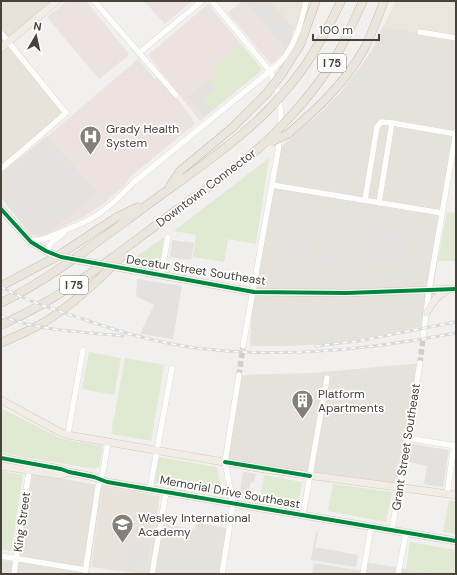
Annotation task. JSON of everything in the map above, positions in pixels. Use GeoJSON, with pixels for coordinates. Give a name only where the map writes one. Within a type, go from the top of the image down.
{"type":"FeatureCollection","features":[{"type":"Feature","properties":{"kind":"highway"},"geometry":{"type":"LineString","coordinates":[[309,20],[312,1]]}},
{"type":"Feature","properties":{"kind":"highway"},"geometry":{"type":"LineString","coordinates":[[167,190],[180,171],[232,128],[267,93],[300,46],[316,1]]}},
{"type":"Feature","properties":{"kind":"highway","name":"Downtown Connector"},"geometry":{"type":"LineString","coordinates":[[1,303],[50,275],[202,166],[234,141],[271,107],[306,64],[318,45],[340,1]]}},
{"type":"Feature","properties":{"kind":"highway","name":"Downtown Connector"},"geometry":{"type":"LineString","coordinates":[[1,325],[32,310],[64,291],[142,236],[271,139],[309,95],[333,62],[363,1]]}},
{"type":"Feature","properties":{"kind":"highway"},"geometry":{"type":"LineString","coordinates":[[271,139],[288,134],[328,96],[353,66],[364,49],[384,1]]}},
{"type":"Feature","properties":{"kind":"highway"},"geometry":{"type":"LineString","coordinates":[[1,286],[70,250],[117,217],[155,199]]}},
{"type":"Feature","properties":{"kind":"highway"},"geometry":{"type":"LineString","coordinates":[[1,343],[44,323],[63,310],[100,278],[142,236]]}},
{"type":"Feature","properties":{"kind":"main road"},"geometry":{"type":"LineString","coordinates":[[1,48],[57,1]]}},
{"type":"Feature","properties":{"kind":"main road","name":"Decatur Street Southeast"},"geometry":{"type":"LineString","coordinates":[[1,209],[27,239],[36,246],[70,259],[254,292],[346,292],[456,289]]}},
{"type":"Feature","properties":{"kind":"main road"},"geometry":{"type":"LineString","coordinates":[[426,313],[436,298],[448,289]]}},
{"type":"Feature","properties":{"kind":"main road"},"geometry":{"type":"LineString","coordinates":[[1,400],[68,434],[310,476],[456,495]]}},
{"type":"Feature","properties":{"kind":"main road","name":"Memorial Drive Southeast"},"geometry":{"type":"LineString","coordinates":[[1,458],[60,469],[94,477],[100,480],[456,542]]}},
{"type":"Feature","properties":{"kind":"main road","name":"Memorial Drive Southeast"},"geometry":{"type":"LineString","coordinates":[[1,466],[60,476],[69,472]]}},
{"type":"Feature","properties":{"kind":"street"},"geometry":{"type":"LineString","coordinates":[[94,1],[176,95]]}},
{"type":"Feature","properties":{"kind":"street"},"geometry":{"type":"LineString","coordinates":[[139,53],[202,1]]}},
{"type":"Feature","properties":{"kind":"street"},"geometry":{"type":"LineString","coordinates":[[212,1],[270,71],[279,96],[281,118],[280,136],[272,185],[254,292],[243,346]]}},
{"type":"Feature","properties":{"kind":"street"},"geometry":{"type":"LineString","coordinates":[[27,239],[40,240],[68,229],[90,219],[112,204],[133,183],[284,60],[290,51],[300,26],[306,1]]}},
{"type":"Feature","properties":{"kind":"street"},"geometry":{"type":"LineString","coordinates":[[420,32],[456,38]]}},
{"type":"Feature","properties":{"kind":"street"},"geometry":{"type":"LineString","coordinates":[[1,33],[66,113],[1,169]]}},
{"type":"Feature","properties":{"kind":"street"},"geometry":{"type":"LineString","coordinates":[[365,200],[378,124],[382,122],[392,123],[456,133],[423,338]]}},
{"type":"Feature","properties":{"kind":"street"},"geometry":{"type":"LineString","coordinates":[[379,203],[392,123]]}},
{"type":"Feature","properties":{"kind":"street"},"geometry":{"type":"LineString","coordinates":[[272,185],[442,213]]}},
{"type":"Feature","properties":{"kind":"street"},"geometry":{"type":"LineString","coordinates":[[49,252],[52,242],[68,229]]}},
{"type":"Feature","properties":{"kind":"street"},"geometry":{"type":"LineString","coordinates":[[161,275],[168,237]]}},
{"type":"Feature","properties":{"kind":"street"},"geometry":{"type":"LineString","coordinates":[[68,434],[83,350]]}},
{"type":"Feature","properties":{"kind":"street","name":"Grant Street Southeast"},"geometry":{"type":"LineString","coordinates":[[392,530],[420,363]]}},
{"type":"Feature","properties":{"kind":"street"},"geometry":{"type":"LineString","coordinates":[[150,489],[172,368]]}},
{"type":"Feature","properties":{"kind":"street"},"geometry":{"type":"LineString","coordinates":[[222,574],[233,504],[225,462],[239,375]]}},
{"type":"Feature","properties":{"kind":"street"},"geometry":{"type":"LineString","coordinates":[[303,515],[327,378]]}},
{"type":"Feature","properties":{"kind":"street"},"geometry":{"type":"LineString","coordinates":[[407,438],[455,446],[446,494]]}},
{"type":"Feature","properties":{"kind":"street"},"geometry":{"type":"LineString","coordinates":[[1,556],[86,572],[98,487],[108,442]]}},
{"type":"Feature","properties":{"kind":"street","name":"King Street"},"geometry":{"type":"LineString","coordinates":[[14,574],[29,471]]}},
{"type":"Feature","properties":{"kind":"street"},"geometry":{"type":"LineString","coordinates":[[152,574],[166,492]]}},
{"type":"Feature","properties":{"kind":"street"},"geometry":{"type":"LineString","coordinates":[[363,574],[371,527]]}},
{"type":"Feature","properties":{"kind":"street"},"geometry":{"type":"LineString","coordinates":[[398,574],[406,533]]}},
{"type":"Feature","properties":{"kind":"shaded area"},"geometry":{"type":"Polygon","coordinates":[[[1,1],[58,1],[8,45],[68,115],[1,173],[1,1]]]}},
{"type":"Feature","properties":{"kind":"shaded area"},"geometry":{"type":"Polygon","coordinates":[[[67,1],[86,1],[128,53],[128,56],[99,79],[47,17],[67,1]]]}},
{"type":"Feature","properties":{"kind":"shaded area"},"geometry":{"type":"Polygon","coordinates":[[[144,1],[192,1],[165,24],[144,1]]]}},
{"type":"Feature","properties":{"kind":"shaded area"},"geometry":{"type":"Polygon","coordinates":[[[244,1],[286,51],[271,64],[228,13],[244,1]]]}},
{"type":"Feature","properties":{"kind":"shaded area"},"geometry":{"type":"Polygon","coordinates":[[[244,1],[270,1],[293,28],[292,39],[286,51],[244,1]]]}},
{"type":"Feature","properties":{"kind":"shaded area"},"geometry":{"type":"Polygon","coordinates":[[[270,1],[310,1],[300,35],[291,28],[270,1]]]}},
{"type":"Feature","properties":{"kind":"shaded area"},"geometry":{"type":"Polygon","coordinates":[[[396,1],[456,1],[456,39],[383,27],[396,1]]]}},
{"type":"Feature","properties":{"kind":"shaded area","name":"Grady Health System"},"geometry":{"type":"Polygon","coordinates":[[[208,4],[262,70],[200,121],[148,55],[208,4]]]}},
{"type":"Feature","properties":{"kind":"shaded area"},"geometry":{"type":"Polygon","coordinates":[[[383,27],[456,39],[456,134],[428,325],[372,337],[326,344],[250,346],[253,289],[275,152],[321,112],[340,93],[371,52],[383,27]]]}},
{"type":"Feature","properties":{"kind":"shaded area","name":"Grady Health System"},"geometry":{"type":"Polygon","coordinates":[[[138,59],[155,79],[159,76],[190,115],[195,124],[131,176],[123,187],[105,203],[83,217],[48,234],[38,237],[31,235],[1,198],[1,176],[138,59]]]}},
{"type":"Feature","properties":{"kind":"shaded area"},"geometry":{"type":"Polygon","coordinates":[[[208,80],[216,89],[203,99],[212,110],[205,116],[188,97],[208,80]]]}},
{"type":"Feature","properties":{"kind":"shaded area"},"geometry":{"type":"Polygon","coordinates":[[[47,136],[98,193],[49,232],[39,235],[30,233],[1,197],[1,173],[47,136]]]}},
{"type":"Feature","properties":{"kind":"shaded area"},"geometry":{"type":"Polygon","coordinates":[[[338,204],[347,205],[347,210],[350,211],[346,233],[343,233],[342,236],[336,235],[336,227],[339,226],[340,223],[336,222],[337,215],[340,216],[341,214],[338,204]]]}},
{"type":"Feature","properties":{"kind":"shaded area"},"geometry":{"type":"Polygon","coordinates":[[[383,212],[399,214],[399,222],[397,223],[397,226],[389,225],[389,221],[386,223],[384,231],[386,233],[388,230],[399,232],[399,236],[409,229],[412,229],[411,237],[407,238],[407,241],[410,241],[407,260],[402,260],[402,263],[384,264],[383,261],[381,261],[381,264],[358,265],[357,262],[354,262],[354,239],[358,240],[367,233],[369,227],[376,228],[376,232],[379,231],[380,227],[377,226],[379,214],[382,215],[383,212]]]}},
{"type":"Feature","properties":{"kind":"shaded area"},"geometry":{"type":"Polygon","coordinates":[[[299,217],[323,221],[323,224],[335,228],[331,252],[328,252],[327,256],[329,258],[330,254],[342,254],[343,262],[341,263],[341,266],[317,266],[316,263],[316,266],[291,266],[291,262],[287,261],[294,220],[298,221],[299,217]],[[315,228],[313,231],[317,231],[318,233],[312,236],[310,245],[314,246],[310,247],[309,256],[311,258],[319,258],[323,256],[319,254],[323,232],[326,231],[324,229],[315,228]]]}},
{"type":"Feature","properties":{"kind":"shaded area"},"geometry":{"type":"Polygon","coordinates":[[[172,240],[194,243],[191,260],[170,257],[172,240]]]}},
{"type":"Feature","properties":{"kind":"shaded area"},"geometry":{"type":"Polygon","coordinates":[[[137,279],[182,286],[173,339],[140,334],[154,305],[136,296],[137,279]]]}},
{"type":"Feature","properties":{"kind":"shaded area"},"geometry":{"type":"Polygon","coordinates":[[[420,363],[400,488],[225,462],[239,375],[312,373],[420,363]]]}},
{"type":"Feature","properties":{"kind":"shaded area"},"geometry":{"type":"Polygon","coordinates":[[[412,444],[449,450],[443,487],[424,484],[427,466],[409,462],[412,444]]]}},
{"type":"Feature","properties":{"kind":"shaded area"},"geometry":{"type":"Polygon","coordinates":[[[243,472],[256,474],[254,483],[251,482],[249,492],[253,493],[252,499],[239,497],[243,472]]]}},
{"type":"Feature","properties":{"kind":"shaded area"},"geometry":{"type":"Polygon","coordinates":[[[32,473],[103,486],[89,574],[1,574],[1,560],[19,562],[32,473]]]}},
{"type":"Feature","properties":{"kind":"shaded area","name":"Wesley International Academy"},"geometry":{"type":"Polygon","coordinates":[[[103,486],[160,496],[147,574],[91,567],[103,486]]]}},
{"type":"Feature","properties":{"kind":"shaded area"},"geometry":{"type":"Polygon","coordinates":[[[196,522],[229,529],[222,574],[147,574],[156,523],[195,529],[196,522]]]}},
{"type":"Feature","properties":{"kind":"shaded area"},"geometry":{"type":"Polygon","coordinates":[[[316,532],[318,532],[315,547],[358,555],[356,567],[311,560],[316,532]]]}},
{"type":"Feature","properties":{"kind":"shaded area"},"geometry":{"type":"Polygon","coordinates":[[[132,541],[148,544],[147,548],[150,549],[148,561],[144,561],[142,572],[127,570],[128,566],[123,565],[127,544],[131,545],[132,541]]]}},
{"type":"Feature","properties":{"kind":"shaded area"},"geometry":{"type":"Polygon","coordinates":[[[365,562],[435,574],[312,574],[314,563],[363,571],[365,562]]]}},
{"type":"Feature","properties":{"kind":"green space"},"geometry":{"type":"Polygon","coordinates":[[[241,44],[262,70],[212,110],[203,99],[215,89],[208,80],[212,78],[214,66],[241,44]]]}},
{"type":"Feature","properties":{"kind":"green space"},"geometry":{"type":"Polygon","coordinates":[[[269,158],[256,244],[228,239],[224,262],[193,257],[196,235],[174,231],[269,158]]]}},
{"type":"Feature","properties":{"kind":"green space"},"geometry":{"type":"Polygon","coordinates":[[[447,212],[456,213],[456,261],[438,261],[447,212]]]}},
{"type":"Feature","properties":{"kind":"green space"},"geometry":{"type":"Polygon","coordinates":[[[164,237],[159,268],[129,262],[164,237]]]}},
{"type":"Feature","properties":{"kind":"green space"},"geometry":{"type":"Polygon","coordinates":[[[89,352],[121,358],[114,395],[82,389],[89,352]]]}},
{"type":"Feature","properties":{"kind":"green space"},"geometry":{"type":"Polygon","coordinates":[[[125,358],[164,365],[151,441],[111,434],[125,358]]]}},
{"type":"Feature","properties":{"kind":"green space"},"geometry":{"type":"Polygon","coordinates":[[[1,408],[58,437],[103,446],[99,468],[96,467],[95,469],[1,453],[1,408]]]}},
{"type":"Feature","properties":{"kind":"green space"},"geometry":{"type":"Polygon","coordinates":[[[159,457],[217,467],[221,487],[220,490],[215,493],[154,483],[159,457]]]}},
{"type":"Feature","properties":{"kind":"green space"},"geometry":{"type":"Polygon","coordinates":[[[1,471],[23,475],[11,551],[1,549],[1,471]]]}},
{"type":"Feature","properties":{"kind":"green space"},"geometry":{"type":"Polygon","coordinates":[[[264,475],[302,482],[298,506],[260,499],[264,475]]]}},
{"type":"Feature","properties":{"kind":"green space"},"geometry":{"type":"Polygon","coordinates":[[[333,484],[392,492],[386,522],[328,511],[333,484]]]}},
{"type":"Feature","properties":{"kind":"green space"},"geometry":{"type":"Polygon","coordinates":[[[449,500],[456,501],[456,534],[443,532],[449,500]]]}},
{"type":"Feature","properties":{"kind":"green space"},"geometry":{"type":"Polygon","coordinates":[[[410,542],[456,550],[456,574],[435,574],[406,569],[410,542]]]}},
{"type":"Feature","properties":{"kind":"tunnel"},"geometry":{"type":"LineString","coordinates":[[420,363],[423,338]]}},
{"type":"Feature","properties":{"kind":"tunnel"},"geometry":{"type":"LineString","coordinates":[[239,375],[243,346]]}},
{"type":"Feature","properties":{"kind":"railway"},"geometry":{"type":"LineString","coordinates":[[1,287],[41,305],[111,328],[154,340],[197,348],[262,353],[327,351],[391,344],[456,333]]}},
{"type":"Feature","properties":{"kind":"railway"},"geometry":{"type":"LineString","coordinates":[[1,316],[46,328],[123,336]]}},
{"type":"Feature","properties":{"kind":"railway"},"geometry":{"type":"LineString","coordinates":[[316,346],[358,341],[456,322]]}},
{"type":"Feature","properties":{"kind":"cycle path"},"geometry":{"type":"LineString","coordinates":[[1,209],[31,242],[46,251],[61,257],[254,292],[346,293],[456,289]]}},
{"type":"Feature","properties":{"kind":"cycle path"},"geometry":{"type":"LineString","coordinates":[[1,458],[61,469],[94,477],[107,482],[456,541]]}},
{"type":"Feature","properties":{"kind":"cycle path"},"geometry":{"type":"LineString","coordinates":[[225,462],[310,476]]}},
{"type":"Feature","properties":{"kind":"place","name":"Grady Health System"},"geometry":{"type":"Point","coordinates":[90,156]}},
{"type":"Feature","properties":{"kind":"place","name":"Platform Apartments"},"geometry":{"type":"Point","coordinates":[303,420]}},
{"type":"Feature","properties":{"kind":"place","name":"Wesley International Academy"},"geometry":{"type":"Point","coordinates":[123,544]}}]}
